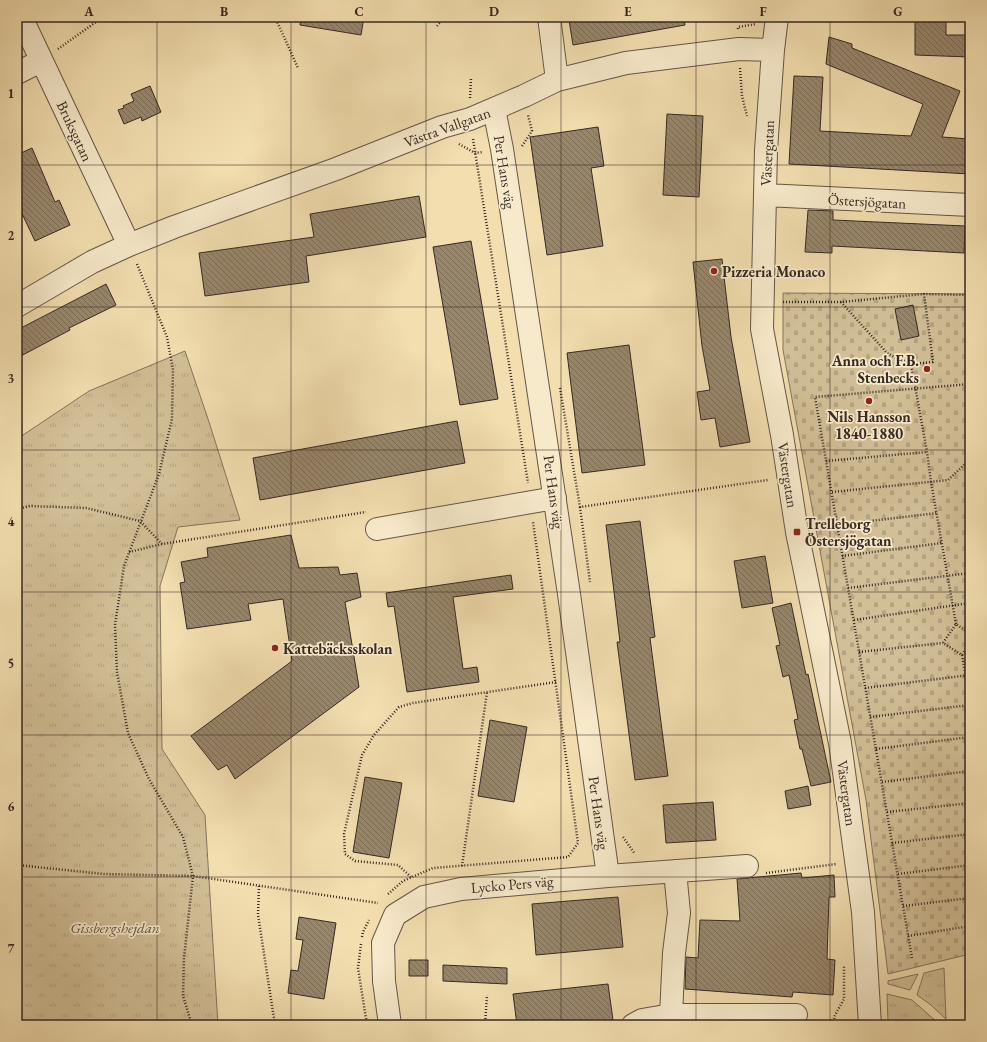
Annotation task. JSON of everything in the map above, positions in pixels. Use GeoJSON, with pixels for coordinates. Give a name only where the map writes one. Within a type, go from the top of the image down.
{"type":"FeatureCollection","features":[{"type":"Feature","properties":{"kind":"street","name":"Bruksgatan"},"geometry":{"type":"LineString","coordinates":[[21,17],[129,245]]}},
{"type":"Feature","properties":{"kind":"street"},"geometry":{"type":"LineString","coordinates":[[549,17],[557,80]]}},
{"type":"Feature","properties":{"kind":"street","name":"Västergatan"},"geometry":{"type":"LineString","coordinates":[[768,20],[773,50],[766,150],[762,329],[782,435],[797,532],[840,743],[863,912],[870,1025]]}},
{"type":"Feature","properties":{"kind":"street","name":"Västra Vallgatan"},"geometry":{"type":"LineString","coordinates":[[17,306],[92,262],[129,245],[174,227],[336,169],[442,126],[470,119],[557,80],[626,62],[739,49],[773,50]]}},
{"type":"Feature","properties":{"kind":"street"},"geometry":{"type":"LineString","coordinates":[[17,73],[41,61]]}},
{"type":"Feature","properties":{"kind":"street","name":"Per Hans väg"},"geometry":{"type":"LineString","coordinates":[[494,109],[502,149],[554,498],[608,876]]}},
{"type":"Feature","properties":{"kind":"street","name":"Östersjögatan"},"geometry":{"type":"LineString","coordinates":[[765,195],[970,205]]}},
{"type":"Feature","properties":{"kind":"street"},"geometry":{"type":"LineString","coordinates":[[375,520],[554,498]]}},
{"type":"Feature","properties":{"kind":"street","name":"Lycko Pers väg"},"geometry":{"type":"LineString","coordinates":[[390,1025],[384,981],[383,943],[395,915],[424,897],[461,889],[747,866]]}},
{"type":"Feature","properties":{"kind":"street"},"geometry":{"type":"LineString","coordinates":[[671,1015],[674,953],[679,913],[675,871]]}},
{"type":"Feature","properties":{"kind":"street"},"geometry":{"type":"LineString","coordinates":[[633,1025],[642,1020],[671,1015],[796,1014]]}},
{"type":"Feature","properties":{"kind":"path"},"geometry":{"type":"LineString","coordinates":[[41,61],[103,17]]}},
{"type":"Feature","properties":{"kind":"path"},"geometry":{"type":"LineString","coordinates":[[275,17],[298,68]]}},
{"type":"Feature","properties":{"kind":"path"},"geometry":{"type":"LineString","coordinates":[[437,26],[444,17]]}},
{"type":"Feature","properties":{"kind":"path"},"geometry":{"type":"LineString","coordinates":[[747,117],[742,96],[738,27],[768,20]]}},
{"type":"Feature","properties":{"kind":"path"},"geometry":{"type":"LineString","coordinates":[[521,147],[532,131],[524,96]]}},
{"type":"Feature","properties":{"kind":"path"},"geometry":{"type":"LineString","coordinates":[[375,909],[378,903],[403,881],[433,868],[568,857],[578,843],[530,502],[470,119]]}},
{"type":"Feature","properties":{"kind":"path"},"geometry":{"type":"LineString","coordinates":[[129,245],[167,337],[173,370],[172,419],[159,474],[124,566],[115,625],[117,672],[128,733],[149,779],[183,837],[193,876],[184,958],[183,996],[192,1025]]}},
{"type":"Feature","properties":{"kind":"path"},"geometry":{"type":"LineString","coordinates":[[762,302],[841,302],[924,294],[970,295]]}},
{"type":"Feature","properties":{"kind":"path"},"geometry":{"type":"LineString","coordinates":[[841,302],[888,354],[911,364],[933,362],[924,294]]}},
{"type":"Feature","properties":{"kind":"path"},"geometry":{"type":"LineString","coordinates":[[911,364],[956,624],[943,643]]}},
{"type":"Feature","properties":{"kind":"path"},"geometry":{"type":"LineString","coordinates":[[559,382],[580,507],[590,586]]}},
{"type":"Feature","properties":{"kind":"path"},"geometry":{"type":"LineString","coordinates":[[912,958],[815,397],[970,384]]}},
{"type":"Feature","properties":{"kind":"path"},"geometry":{"type":"LineString","coordinates":[[826,461],[927,452]]}},
{"type":"Feature","properties":{"kind":"path"},"geometry":{"type":"LineString","coordinates":[[832,492],[948,480],[964,465],[970,453]]}},
{"type":"Feature","properties":{"kind":"path"},"geometry":{"type":"LineString","coordinates":[[580,507],[768,480]]}},
{"type":"Feature","properties":{"kind":"path"},"geometry":{"type":"LineString","coordinates":[[17,509],[30,506],[86,508],[140,521],[162,544]]}},
{"type":"Feature","properties":{"kind":"path"},"geometry":{"type":"LineString","coordinates":[[837,525],[937,514]]}},
{"type":"Feature","properties":{"kind":"path"},"geometry":{"type":"LineString","coordinates":[[129,552],[162,544],[375,520]]}},
{"type":"Feature","properties":{"kind":"path"},"geometry":{"type":"LineString","coordinates":[[842,556],[942,543]]}},
{"type":"Feature","properties":{"kind":"path"},"geometry":{"type":"LineString","coordinates":[[848,588],[970,573]]}},
{"type":"Feature","properties":{"kind":"path"},"geometry":{"type":"LineString","coordinates":[[854,620],[970,603]]}},
{"type":"Feature","properties":{"kind":"path"},"geometry":{"type":"LineString","coordinates":[[956,624],[970,634]]}},
{"type":"Feature","properties":{"kind":"path"},"geometry":{"type":"LineString","coordinates":[[859,652],[943,643],[962,655]]}},
{"type":"Feature","properties":{"kind":"path"},"geometry":{"type":"LineString","coordinates":[[970,643],[962,655],[970,701]]}},
{"type":"Feature","properties":{"kind":"path"},"geometry":{"type":"LineString","coordinates":[[865,688],[970,675]]}},
{"type":"Feature","properties":{"kind":"path"},"geometry":{"type":"LineString","coordinates":[[411,877],[398,866],[355,861],[345,854],[344,834],[362,755],[374,735],[399,707],[413,703],[556,682]]}},
{"type":"Feature","properties":{"kind":"path"},"geometry":{"type":"LineString","coordinates":[[462,866],[487,692]]}},
{"type":"Feature","properties":{"kind":"path"},"geometry":{"type":"LineString","coordinates":[[870,717],[970,704]]}},
{"type":"Feature","properties":{"kind":"path"},"geometry":{"type":"LineString","coordinates":[[876,749],[970,737]]}},
{"type":"Feature","properties":{"kind":"path"},"geometry":{"type":"LineString","coordinates":[[882,782],[970,771]]}},
{"type":"Feature","properties":{"kind":"path"},"geometry":{"type":"LineString","coordinates":[[887,812],[970,803]]}},
{"type":"Feature","properties":{"kind":"path"},"geometry":{"type":"LineString","coordinates":[[892,843],[970,834]]}},
{"type":"Feature","properties":{"kind":"path"},"geometry":{"type":"LineString","coordinates":[[623,837],[638,858]]}},
{"type":"Feature","properties":{"kind":"path"},"geometry":{"type":"LineString","coordinates":[[747,866],[765,873],[842,863]]}},
{"type":"Feature","properties":{"kind":"path"},"geometry":{"type":"LineString","coordinates":[[17,865],[104,874],[193,876],[378,903]]}},
{"type":"Feature","properties":{"kind":"path"},"geometry":{"type":"LineString","coordinates":[[898,874],[970,865]]}},
{"type":"Feature","properties":{"kind":"path"},"geometry":{"type":"LineString","coordinates":[[259,886],[258,916],[275,1025]]}},
{"type":"Feature","properties":{"kind":"path"},"geometry":{"type":"LineString","coordinates":[[903,906],[970,898]]}},
{"type":"Feature","properties":{"kind":"path"},"geometry":{"type":"LineString","coordinates":[[367,1025],[358,968],[363,932],[372,915]]}},
{"type":"Feature","properties":{"kind":"path"},"geometry":{"type":"LineString","coordinates":[[908,936],[970,926]]}},
{"type":"Feature","properties":{"kind":"path"},"geometry":{"type":"LineString","coordinates":[[827,1025],[834,1017],[844,999],[844,963]]}},
{"type":"Feature","properties":{"kind":"path"},"geometry":{"type":"LineString","coordinates":[[485,1025],[487,995]]}},
{"type":"Feature","properties":{"kind":"path"},"geometry":{"type":"LineString","coordinates":[[834,1017],[834,1025]]}},
{"type":"Feature","properties":{"kind":"green space"},"geometry":{"type":"Polygon","coordinates":[[[783,293],[970,294],[970,954],[888,974],[866,800],[783,350],[783,293]]]}},
{"type":"Feature","properties":{"kind":"green space","name":"Gissbergshejdan"},"geometry":{"type":"Polygon","coordinates":[[[185,351],[240,520],[178,527],[160,586],[162,749],[205,815],[218,1025],[17,1025],[17,439],[89,391],[185,351]]]}},
{"type":"Feature","properties":{"kind":"green space"},"geometry":{"type":"Polygon","coordinates":[[[944,968],[946,1019],[931,1005],[917,995],[924,973],[944,968]]]}},
{"type":"Feature","properties":{"kind":"green space"},"geometry":{"type":"Polygon","coordinates":[[[918,974],[910,990],[888,984],[888,981],[918,974]]]}},
{"type":"Feature","properties":{"kind":"green space"},"geometry":{"type":"Polygon","coordinates":[[[887,994],[912,1000],[937,1022],[888,1022],[887,994]]]}},
{"type":"Feature","properties":{"kind":"building"},"geometry":{"type":"Polygon","coordinates":[[[301,17],[364,17],[361,35],[300,25],[301,17]]]}},
{"type":"Feature","properties":{"kind":"building"},"geometry":{"type":"Polygon","coordinates":[[[587,17],[684,17],[685,25],[573,45],[569,20],[587,17]]]}},
{"type":"Feature","properties":{"kind":"building"},"geometry":{"type":"Polygon","coordinates":[[[915,17],[946,17],[946,35],[970,35],[970,57],[915,55],[915,17]]]}},
{"type":"Feature","properties":{"kind":"building"},"geometry":{"type":"Polygon","coordinates":[[[829,37],[852,44],[852,48],[960,91],[942,137],[970,139],[970,174],[789,164],[794,76],[823,77],[820,131],[911,136],[923,104],[826,64],[829,37]]]}},
{"type":"Feature","properties":{"kind":"building"},"geometry":{"type":"Polygon","coordinates":[[[150,86],[161,112],[142,121],[141,117],[124,124],[118,110],[134,101],[131,94],[150,86]]]}},
{"type":"Feature","properties":{"kind":"building"},"geometry":{"type":"Polygon","coordinates":[[[667,114],[703,116],[699,197],[663,195],[667,114]]]}},
{"type":"Feature","properties":{"kind":"building"},"geometry":{"type":"Polygon","coordinates":[[[598,127],[604,166],[591,168],[603,246],[547,255],[530,137],[598,127]]]}},
{"type":"Feature","properties":{"kind":"building"},"geometry":{"type":"Polygon","coordinates":[[[32,148],[55,202],[59,200],[70,225],[35,241],[17,203],[17,155],[32,148]]]}},
{"type":"Feature","properties":{"kind":"building"},"geometry":{"type":"Polygon","coordinates":[[[419,196],[426,237],[306,256],[309,282],[205,296],[199,253],[314,237],[310,214],[419,196]]]}},
{"type":"Feature","properties":{"kind":"building"},"geometry":{"type":"Polygon","coordinates":[[[808,210],[833,211],[833,220],[965,226],[964,253],[832,246],[832,253],[805,252],[808,210]]]}},
{"type":"Feature","properties":{"kind":"building"},"geometry":{"type":"Polygon","coordinates":[[[471,241],[498,399],[460,405],[433,247],[471,241]]]}},
{"type":"Feature","properties":{"kind":"building"},"geometry":{"type":"Polygon","coordinates":[[[722,259],[731,337],[750,442],[720,447],[715,418],[701,420],[697,392],[710,390],[702,346],[693,262],[722,259]]]}},
{"type":"Feature","properties":{"kind":"building"},"geometry":{"type":"Polygon","coordinates":[[[106,284],[116,305],[69,328],[70,330],[17,358],[17,330],[106,284]]]}},
{"type":"Feature","properties":{"kind":"building"},"geometry":{"type":"Polygon","coordinates":[[[913,305],[919,336],[901,340],[895,309],[913,305]]]}},
{"type":"Feature","properties":{"kind":"building"},"geometry":{"type":"Polygon","coordinates":[[[629,345],[645,465],[582,473],[567,353],[629,345]]]}},
{"type":"Feature","properties":{"kind":"building"},"geometry":{"type":"Polygon","coordinates":[[[457,421],[465,463],[260,500],[253,458],[457,421]]]}},
{"type":"Feature","properties":{"kind":"building"},"geometry":{"type":"Polygon","coordinates":[[[640,521],[655,637],[650,638],[668,776],[635,780],[617,642],[620,642],[606,525],[640,521]]]}},
{"type":"Feature","properties":{"kind":"building"},"geometry":{"type":"Polygon","coordinates":[[[291,535],[299,568],[338,567],[340,575],[357,573],[361,597],[345,602],[359,687],[235,779],[227,765],[218,770],[191,736],[292,661],[283,599],[248,604],[251,620],[187,629],[180,583],[185,582],[181,562],[208,557],[207,548],[291,535]]]}},
{"type":"Feature","properties":{"kind":"building"},"geometry":{"type":"Polygon","coordinates":[[[765,556],[773,603],[742,608],[734,561],[765,556]]]}},
{"type":"Feature","properties":{"kind":"building"},"geometry":{"type":"Polygon","coordinates":[[[511,575],[513,589],[453,597],[463,669],[477,667],[479,682],[407,692],[394,606],[388,607],[386,593],[511,575]]]}},
{"type":"Feature","properties":{"kind":"building"},"geometry":{"type":"Polygon","coordinates":[[[791,603],[831,782],[811,786],[802,749],[800,749],[794,720],[798,719],[789,675],[783,677],[776,646],[780,645],[772,608],[791,603]]]}},
{"type":"Feature","properties":{"kind":"building"},"geometry":{"type":"Polygon","coordinates":[[[490,720],[527,727],[514,802],[478,796],[490,720]]]}},
{"type":"Feature","properties":{"kind":"building"},"geometry":{"type":"Polygon","coordinates":[[[365,777],[402,783],[389,858],[353,852],[365,777]]]}},
{"type":"Feature","properties":{"kind":"building"},"geometry":{"type":"Polygon","coordinates":[[[808,786],[811,805],[788,809],[785,791],[808,786]]]}},
{"type":"Feature","properties":{"kind":"building"},"geometry":{"type":"Polygon","coordinates":[[[713,802],[716,840],[666,843],[663,805],[713,802]]]}},
{"type":"Feature","properties":{"kind":"building"},"geometry":{"type":"Polygon","coordinates":[[[801,873],[802,878],[834,875],[835,897],[829,897],[827,959],[835,960],[833,995],[793,992],[792,997],[685,989],[686,957],[698,958],[700,920],[740,921],[737,879],[801,873]]]}},
{"type":"Feature","properties":{"kind":"building"},"geometry":{"type":"Polygon","coordinates":[[[618,897],[623,947],[536,955],[532,904],[618,897]]]}},
{"type":"Feature","properties":{"kind":"building"},"geometry":{"type":"Polygon","coordinates":[[[299,917],[336,923],[324,999],[288,993],[291,970],[298,971],[303,940],[296,939],[299,917]]]}},
{"type":"Feature","properties":{"kind":"building"},"geometry":{"type":"Polygon","coordinates":[[[409,960],[428,960],[428,976],[409,976],[409,960]]]}},
{"type":"Feature","properties":{"kind":"building"},"geometry":{"type":"Polygon","coordinates":[[[443,965],[507,968],[507,984],[443,981],[443,965]]]}},
{"type":"Feature","properties":{"kind":"building"},"geometry":{"type":"Polygon","coordinates":[[[608,984],[613,1020],[578,1024],[578,1022],[549,1025],[517,1025],[513,994],[608,984]]]}},
{"type":"Feature","properties":{"kind":"place","name":"Pizzeria Monaco"},"geometry":{"type":"Point","coordinates":[714,271]}},
{"type":"Feature","properties":{"kind":"place","name":"Anna och F.B. Stenbecks"},"geometry":{"type":"Point","coordinates":[927,369]}},
{"type":"Feature","properties":{"kind":"place","name":"Nils Hansson 1840-1880"},"geometry":{"type":"Point","coordinates":[869,401]}},
{"type":"Feature","properties":{"kind":"place","name":"Trelleborg Östersjögatan"},"geometry":{"type":"Point","coordinates":[797,532]}},
{"type":"Feature","properties":{"kind":"place","name":"Kattebäcksskolan"},"geometry":{"type":"Point","coordinates":[275,648]}}]}
